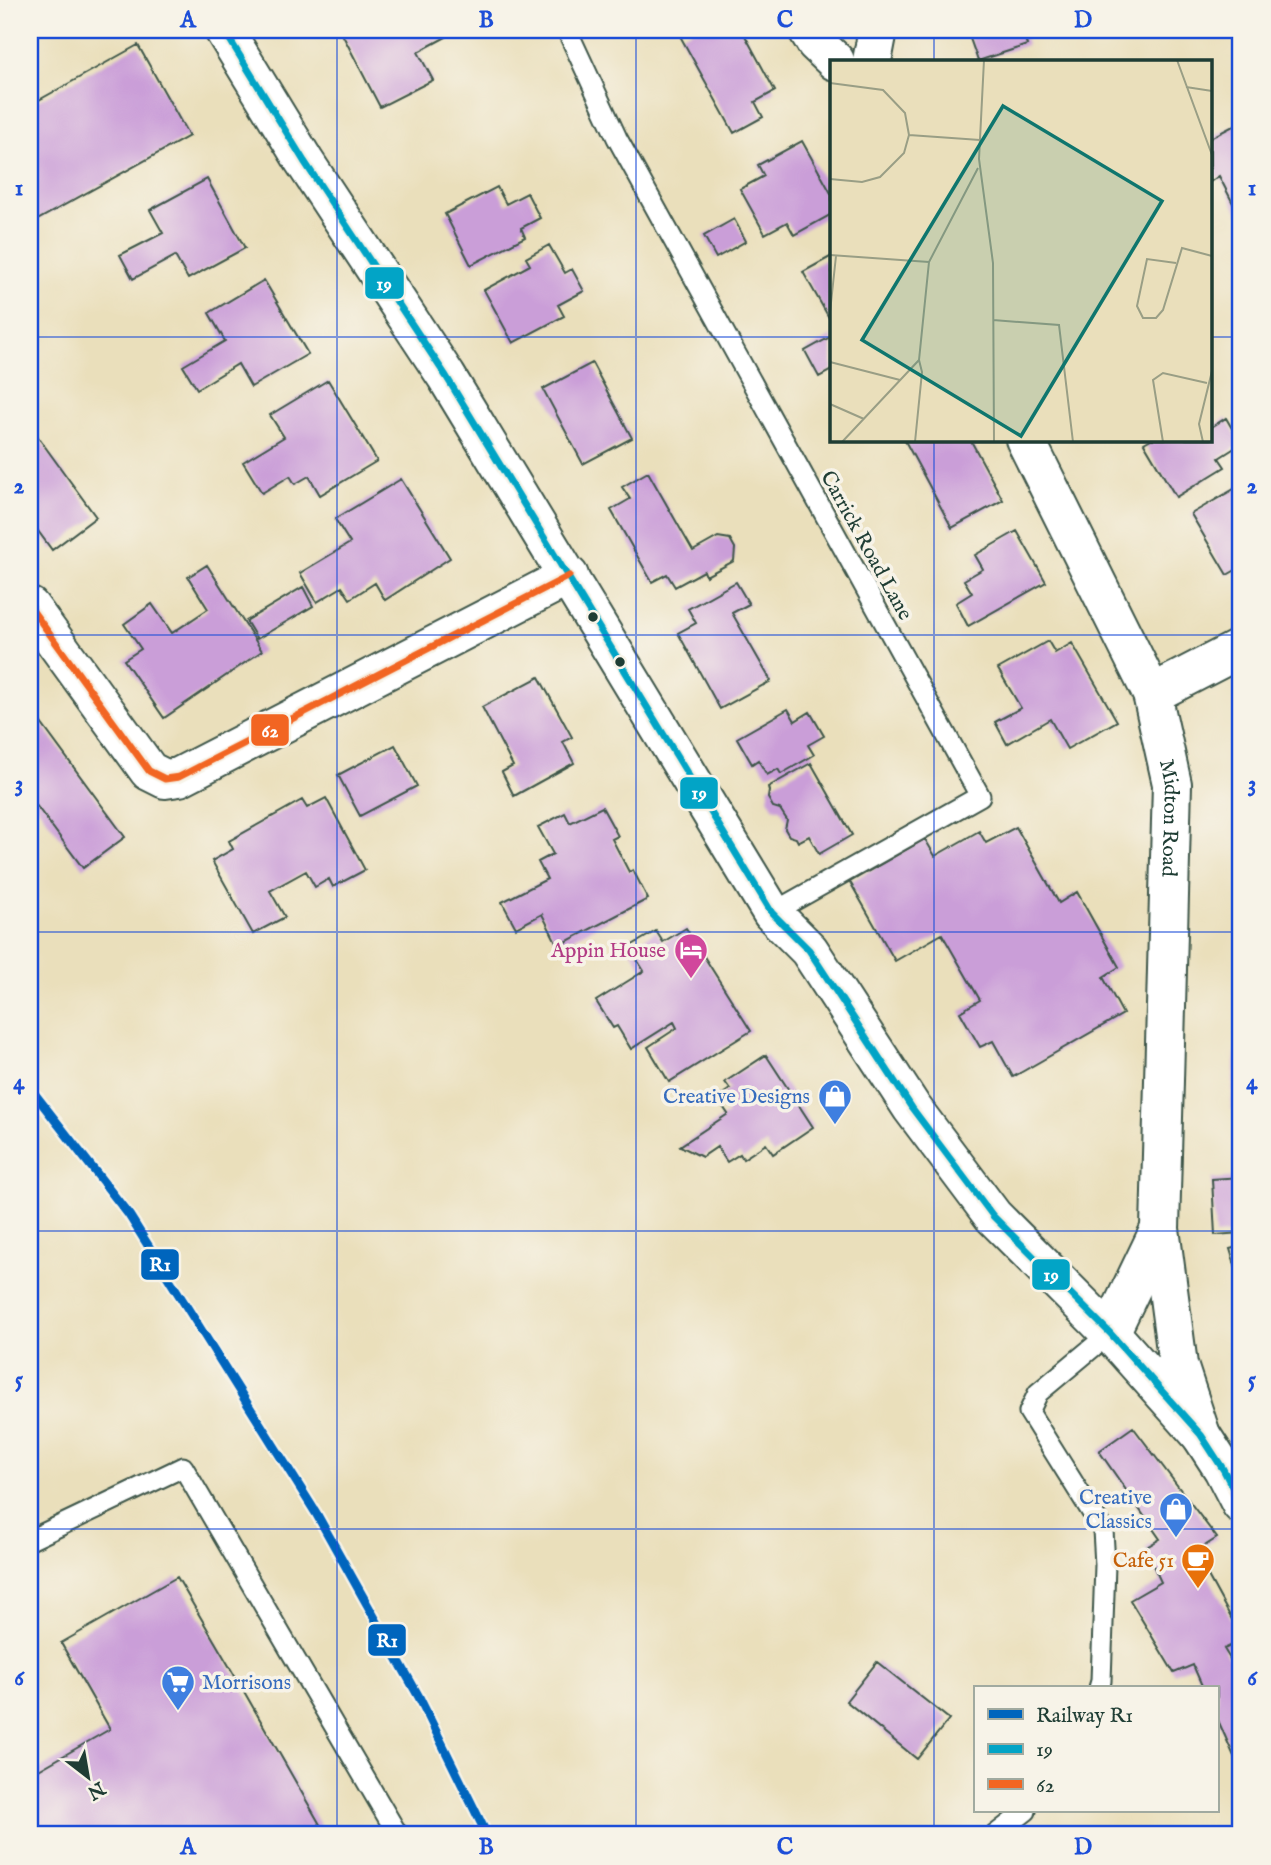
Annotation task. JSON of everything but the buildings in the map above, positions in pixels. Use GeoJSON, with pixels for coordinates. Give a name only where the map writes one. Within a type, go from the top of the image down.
{"type":"FeatureCollection","features":[{"type":"Feature","properties":{"kind":"street"},"geometry":{"type":"LineString","coordinates":[[224,30],[304,161],[446,376],[772,913],[809,950],[912,1108],[993,1216],[1110,1333],[1200,1435],[1223,1469],[1241,1504]]}},
{"type":"Feature","properties":{"kind":"street"},"geometry":{"type":"LineString","coordinates":[[808,30],[816,43],[834,60]]}},
{"type":"Feature","properties":{"kind":"street"},"geometry":{"type":"LineString","coordinates":[[872,60],[878,30]]}},
{"type":"Feature","properties":{"kind":"street","name":"Midton Road"},"geometry":{"type":"LineString","coordinates":[[1026,441],[1152,694],[1171,784],[1160,1229],[1178,1365],[1200,1435]]}},
{"type":"Feature","properties":{"kind":"street"},"geometry":{"type":"LineString","coordinates":[[30,607],[149,771],[165,779],[179,777],[569,576]]}},
{"type":"Feature","properties":{"kind":"street"},"geometry":{"type":"LineString","coordinates":[[1152,694],[1241,648]]}},
{"type":"Feature","properties":{"kind":"street","name":"Midton Road"},"geometry":{"type":"LineString","coordinates":[[1110,1333],[1160,1229]]}},
{"type":"Feature","properties":{"kind":"lane","name":"Carrick Road Lane"},"geometry":{"type":"LineString","coordinates":[[566,30],[617,138],[980,796],[772,913]]}},
{"type":"Feature","properties":{"kind":"lane"},"geometry":{"type":"LineString","coordinates":[[1100,1686],[1105,1565],[1103,1531],[1029,1412],[1038,1393],[1110,1333]]}},
{"type":"Feature","properties":{"kind":"lane"},"geometry":{"type":"LineString","coordinates":[[30,1540],[183,1467],[398,1835]]}},
{"type":"Feature","properties":{"kind":"lane"},"geometry":{"type":"LineString","coordinates":[[995,1835],[1025,1812]]}},
{"type":"Feature","properties":{"kind":"rail line","name":"R1"},"geometry":{"type":"LineString","coordinates":[[30,1088],[129,1215],[316,1513],[419,1697],[487,1835]]}},
{"type":"Feature","properties":{"kind":"transit line","name":"19"},"geometry":{"type":"LineString","coordinates":[[224,30],[304,161],[446,376],[772,913],[809,950],[912,1108],[993,1216],[1110,1333],[1201,1435],[1241,1504]]}},
{"type":"Feature","properties":{"kind":"transit line","name":"62"},"geometry":{"type":"LineString","coordinates":[[30,607],[149,771],[165,779],[179,777],[569,576]]}},
{"type":"Feature","properties":{"kind":"place","name":"Appin House"},"geometry":{"type":"Point","coordinates":[691,980]}},
{"type":"Feature","properties":{"kind":"place","name":"Creative Designs"},"geometry":{"type":"Point","coordinates":[835,1126]}},
{"type":"Feature","properties":{"kind":"place","name":"Creative Classics"},"geometry":{"type":"Point","coordinates":[1176,1539]}},
{"type":"Feature","properties":{"kind":"place","name":"Cafe 51"},"geometry":{"type":"Point","coordinates":[1198,1590]}},
{"type":"Feature","properties":{"kind":"place","name":"Morrisons"},"geometry":{"type":"Point","coordinates":[178,1712]}}]}
